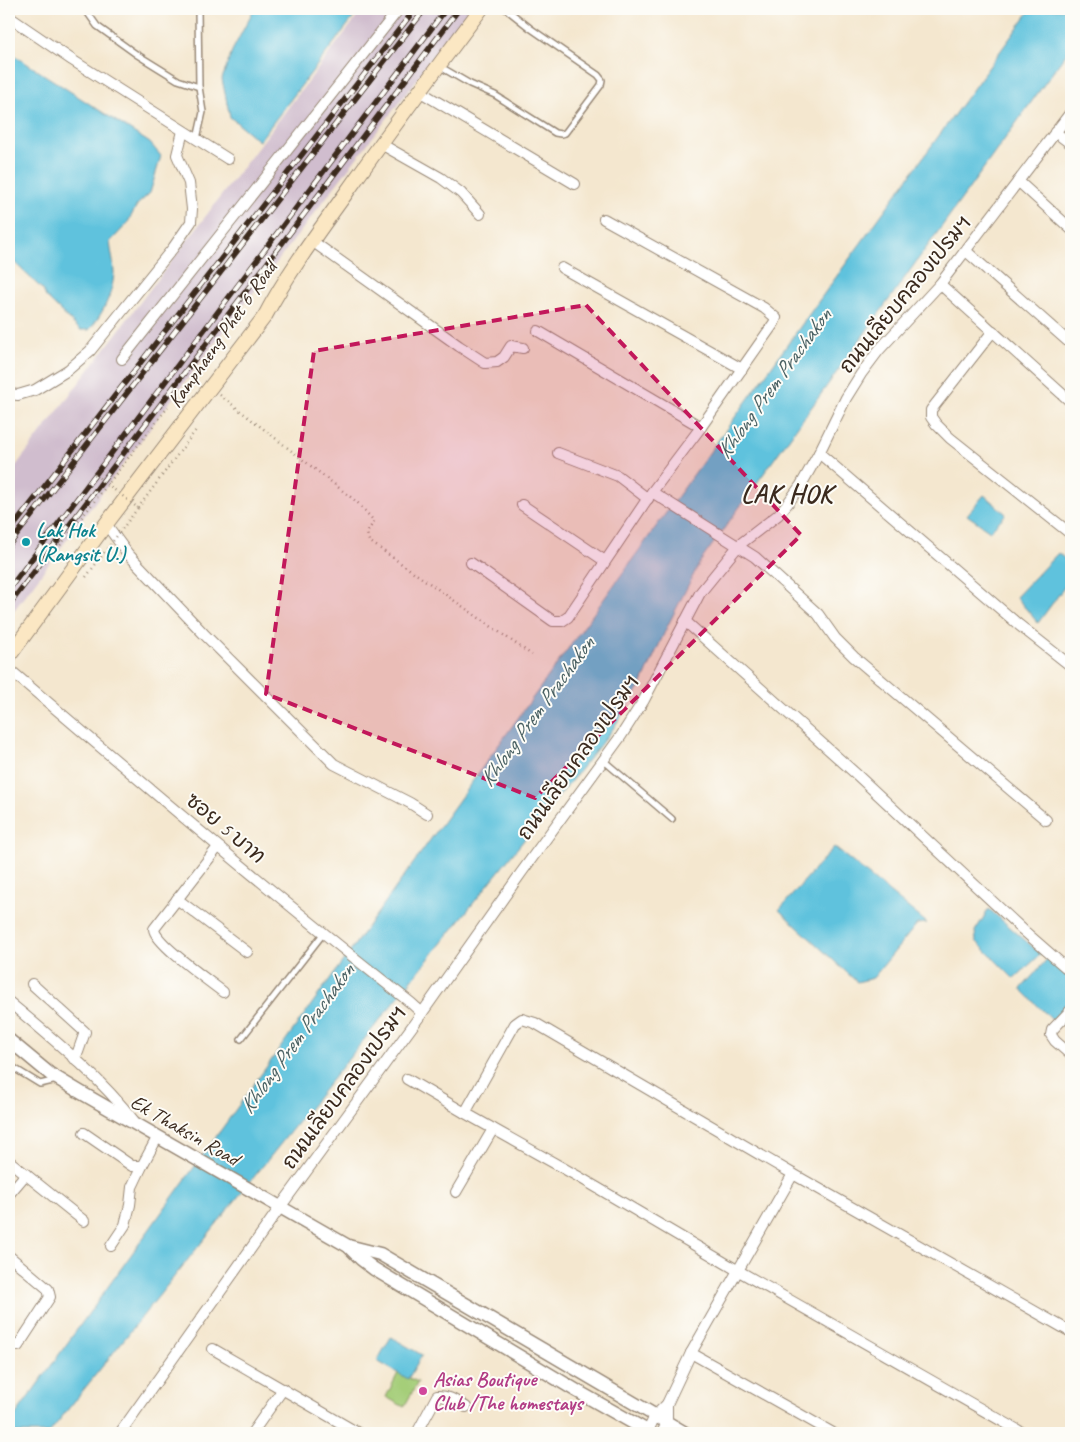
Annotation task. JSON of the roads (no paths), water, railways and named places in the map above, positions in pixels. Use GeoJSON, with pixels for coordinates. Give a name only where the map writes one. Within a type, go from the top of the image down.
{"type":"FeatureCollection","features":[{"type":"Feature","properties":{"kind":"main road","name":"Kamphaeng Phet 6 Road"},"geometry":{"type":"LineString","coordinates":[[9,656],[106,524],[265,316],[276,295],[312,241],[419,91],[481,9]]}},
{"type":"Feature","properties":{"kind":"street"},"geometry":{"type":"LineString","coordinates":[[122,359],[399,9]]}},
{"type":"Feature","properties":{"kind":"street"},"geometry":{"type":"LineString","coordinates":[[9,16],[72,60],[228,159]]}},
{"type":"Feature","properties":{"kind":"street"},"geometry":{"type":"LineString","coordinates":[[419,91],[575,184]]}},
{"type":"Feature","properties":{"kind":"street","name":"ถนนเลียบคลองเปรมฯ"},"geometry":{"type":"LineString","coordinates":[[120,1433],[281,1206],[422,1014],[603,760],[644,700],[700,593],[739,545],[778,515],[801,485],[846,398],[861,374],[879,350],[940,284],[1071,112]]}},
{"type":"Feature","properties":{"kind":"street"},"geometry":{"type":"LineString","coordinates":[[9,394],[18,395],[35,390],[68,370],[90,351],[192,222],[189,183],[177,155],[183,131]]}},
{"type":"Feature","properties":{"kind":"street"},"geometry":{"type":"LineString","coordinates":[[1055,132],[1071,144]]}},
{"type":"Feature","properties":{"kind":"street"},"geometry":{"type":"LineString","coordinates":[[381,144],[441,178],[461,194],[480,214]]}},
{"type":"Feature","properties":{"kind":"street"},"geometry":{"type":"LineString","coordinates":[[1018,181],[1071,229]]}},
{"type":"Feature","properties":{"kind":"street"},"geometry":{"type":"LineString","coordinates":[[471,563],[553,621],[562,621],[568,617],[605,561],[742,370],[776,318],[604,219]]}},
{"type":"Feature","properties":{"kind":"street"},"geometry":{"type":"LineString","coordinates":[[312,241],[459,346],[485,362],[497,362],[504,357],[512,346],[523,348]]}},
{"type":"Feature","properties":{"kind":"street"},"geometry":{"type":"LineString","coordinates":[[966,251],[1071,344]]}},
{"type":"Feature","properties":{"kind":"street"},"geometry":{"type":"LineString","coordinates":[[562,268],[742,370]]}},
{"type":"Feature","properties":{"kind":"street"},"geometry":{"type":"LineString","coordinates":[[940,284],[1071,402]]}},
{"type":"Feature","properties":{"kind":"street"},"geometry":{"type":"LineString","coordinates":[[538,331],[702,426]]}},
{"type":"Feature","properties":{"kind":"street"},"geometry":{"type":"LineString","coordinates":[[993,331],[931,410],[931,417],[950,438],[1071,534]]}},
{"type":"Feature","properties":{"kind":"street"},"geometry":{"type":"LineString","coordinates":[[558,453],[618,476],[653,495],[725,540],[739,545],[755,557],[818,614],[835,638],[854,656],[1046,820]]}},
{"type":"Feature","properties":{"kind":"street"},"geometry":{"type":"LineString","coordinates":[[819,453],[1019,625],[1071,666]]}},
{"type":"Feature","properties":{"kind":"street"},"geometry":{"type":"LineString","coordinates":[[522,505],[605,561]]}},
{"type":"Feature","properties":{"kind":"street"},"geometry":{"type":"LineString","coordinates":[[106,524],[134,561],[334,764],[410,803],[427,814]]}},
{"type":"Feature","properties":{"kind":"street"},"geometry":{"type":"LineString","coordinates":[[685,621],[855,773],[1016,924],[1071,972]]}},
{"type":"Feature","properties":{"kind":"street","name":"ซอย 5 บาท"},"geometry":{"type":"LineString","coordinates":[[9,669],[218,847],[323,934],[411,1003],[422,1014]]}},
{"type":"Feature","properties":{"kind":"street"},"geometry":{"type":"LineString","coordinates":[[218,847],[154,929],[154,934],[164,945],[223,992]]}},
{"type":"Feature","properties":{"kind":"street"},"geometry":{"type":"LineString","coordinates":[[177,899],[247,952]]}},
{"type":"Feature","properties":{"kind":"street"},"geometry":{"type":"LineString","coordinates":[[32,984],[85,1032],[78,1052],[73,1058]]}},
{"type":"Feature","properties":{"kind":"street"},"geometry":{"type":"LineString","coordinates":[[9,1002],[113,1096],[140,1128]]}},
{"type":"Feature","properties":{"kind":"street"},"geometry":{"type":"LineString","coordinates":[[1071,1010],[1052,1030],[1051,1035],[1071,1055]]}},
{"type":"Feature","properties":{"kind":"street"},"geometry":{"type":"LineString","coordinates":[[465,1113],[515,1024],[522,1019],[535,1024],[793,1174],[1071,1332]]}},
{"type":"Feature","properties":{"kind":"street","name":"Ek Thaksin Road"},"geometry":{"type":"LineString","coordinates":[[9,1040],[33,1061],[60,1079],[157,1138],[281,1206],[348,1246],[374,1269],[649,1433]]}},
{"type":"Feature","properties":{"kind":"street"},"geometry":{"type":"LineString","coordinates":[[407,1079],[1023,1433]]}},
{"type":"Feature","properties":{"kind":"street"},"geometry":{"type":"LineString","coordinates":[[456,1192],[493,1129]]}},
{"type":"Feature","properties":{"kind":"street"},"geometry":{"type":"LineString","coordinates":[[84,1133],[132,1166],[142,1166]]}},
{"type":"Feature","properties":{"kind":"street"},"geometry":{"type":"LineString","coordinates":[[111,1246],[125,1224],[132,1187],[157,1138]]}},
{"type":"Feature","properties":{"kind":"street"},"geometry":{"type":"LineString","coordinates":[[9,1161],[84,1221]]}},
{"type":"Feature","properties":{"kind":"street"},"geometry":{"type":"LineString","coordinates":[[9,1194],[26,1174]]}},
{"type":"Feature","properties":{"kind":"street"},"geometry":{"type":"LineString","coordinates":[[649,1433],[655,1416],[667,1404],[691,1353],[793,1174]]}},
{"type":"Feature","properties":{"kind":"street","name":"Ek Thaksin Road"},"geometry":{"type":"LineString","coordinates":[[348,1246],[380,1254],[655,1416],[665,1428],[685,1433]]}},
{"type":"Feature","properties":{"kind":"street"},"geometry":{"type":"LineString","coordinates":[[9,1256],[48,1289],[50,1297],[47,1305],[18,1346]]}},
{"type":"Feature","properties":{"kind":"street"},"geometry":{"type":"LineString","coordinates":[[213,1349],[358,1433]]}},
{"type":"Feature","properties":{"kind":"street"},"geometry":{"type":"LineString","coordinates":[[691,1353],[833,1433]]}},
{"type":"Feature","properties":{"kind":"street"},"geometry":{"type":"LineString","coordinates":[[252,1433],[283,1389]]}},
{"type":"Feature","properties":{"kind":"street"},"geometry":{"type":"LineString","coordinates":[[417,1433],[437,1396],[449,1397],[466,1407]]}},
{"type":"Feature","properties":{"kind":"street"},"geometry":{"type":"LineString","coordinates":[[665,1428],[667,1404]]}},
{"type":"Feature","properties":{"kind":"lane"},"geometry":{"type":"LineString","coordinates":[[85,9],[97,26],[136,54],[178,80],[199,87]]}},
{"type":"Feature","properties":{"kind":"lane"},"geometry":{"type":"LineString","coordinates":[[197,139],[203,112],[199,87],[198,9]]}},
{"type":"Feature","properties":{"kind":"lane"},"geometry":{"type":"LineString","coordinates":[[438,66],[470,84],[495,95],[555,133],[565,133],[601,85],[602,80],[598,75],[506,9]]}},
{"type":"Feature","properties":{"kind":"lane"},"geometry":{"type":"LineString","coordinates":[[603,760],[672,819]]}},
{"type":"Feature","properties":{"kind":"lane"},"geometry":{"type":"LineString","coordinates":[[241,1038],[323,934]]}},
{"type":"Feature","properties":{"kind":"lane"},"geometry":{"type":"LineString","coordinates":[[9,1065],[40,1084],[60,1079]]}},
{"type":"Feature","properties":{"kind":"water"},"geometry":{"type":"Polygon","coordinates":[[[253,9],[360,9],[259,141],[230,117],[222,79],[232,51],[253,9]]]}},
{"type":"Feature","properties":{"kind":"water","name":"Khlong Prem Prachakon"},"geometry":{"type":"Polygon","coordinates":[[[1031,9],[1071,9],[1071,47],[700,562],[667,627],[641,685],[612,730],[49,1433],[9,1433],[9,1424],[1031,9]]]}},
{"type":"Feature","properties":{"kind":"water"},"geometry":{"type":"Polygon","coordinates":[[[9,52],[150,143],[161,156],[150,193],[137,205],[127,224],[110,242],[114,265],[112,288],[102,311],[89,330],[80,330],[9,257],[9,52]]]}},
{"type":"Feature","properties":{"kind":"water"},"geometry":{"type":"Polygon","coordinates":[[[984,495],[1006,514],[990,531],[967,515],[984,495]]]}},
{"type":"Feature","properties":{"kind":"water"},"geometry":{"type":"Polygon","coordinates":[[[1058,553],[1071,564],[1071,578],[1038,623],[1016,597],[1058,553]]]}},
{"type":"Feature","properties":{"kind":"water"},"geometry":{"type":"Polygon","coordinates":[[[834,847],[927,923],[917,924],[873,978],[857,982],[779,910],[834,847]]]}},
{"type":"Feature","properties":{"kind":"water"},"geometry":{"type":"Polygon","coordinates":[[[989,909],[1041,954],[1014,979],[976,941],[975,931],[989,909]]]}},
{"type":"Feature","properties":{"kind":"water"},"geometry":{"type":"Polygon","coordinates":[[[1048,958],[1071,978],[1071,1002],[1052,1020],[1021,989],[1048,958]]]}},
{"type":"Feature","properties":{"kind":"water"},"geometry":{"type":"Polygon","coordinates":[[[391,1337],[422,1355],[408,1379],[377,1361],[391,1337]]]}},
{"type":"Feature","properties":{"kind":"railway"},"geometry":{"type":"LineString","coordinates":[[9,532],[415,9]]}},
{"type":"Feature","properties":{"kind":"railway"},"geometry":{"type":"LineString","coordinates":[[9,545],[425,9]]}},
{"type":"Feature","properties":{"kind":"railway"},"geometry":{"type":"LineString","coordinates":[[9,589],[446,9]]}},
{"type":"Feature","properties":{"kind":"railway"},"geometry":{"type":"LineString","coordinates":[[9,605],[459,9]]}},
{"type":"Feature","properties":{"kind":"place","name":"Lak Hok (Rangsit U.)"},"geometry":{"type":"Point","coordinates":[26,542]}},
{"type":"Feature","properties":{"kind":"place","name":"Asias Boutique Club /The homestays"},"geometry":{"type":"Point","coordinates":[423,1391]}},
{"type":"Feature","properties":{"kind":"district","name":"LAK HOK"},"geometry":{"type":"Point","coordinates":[787,493]}}]}
